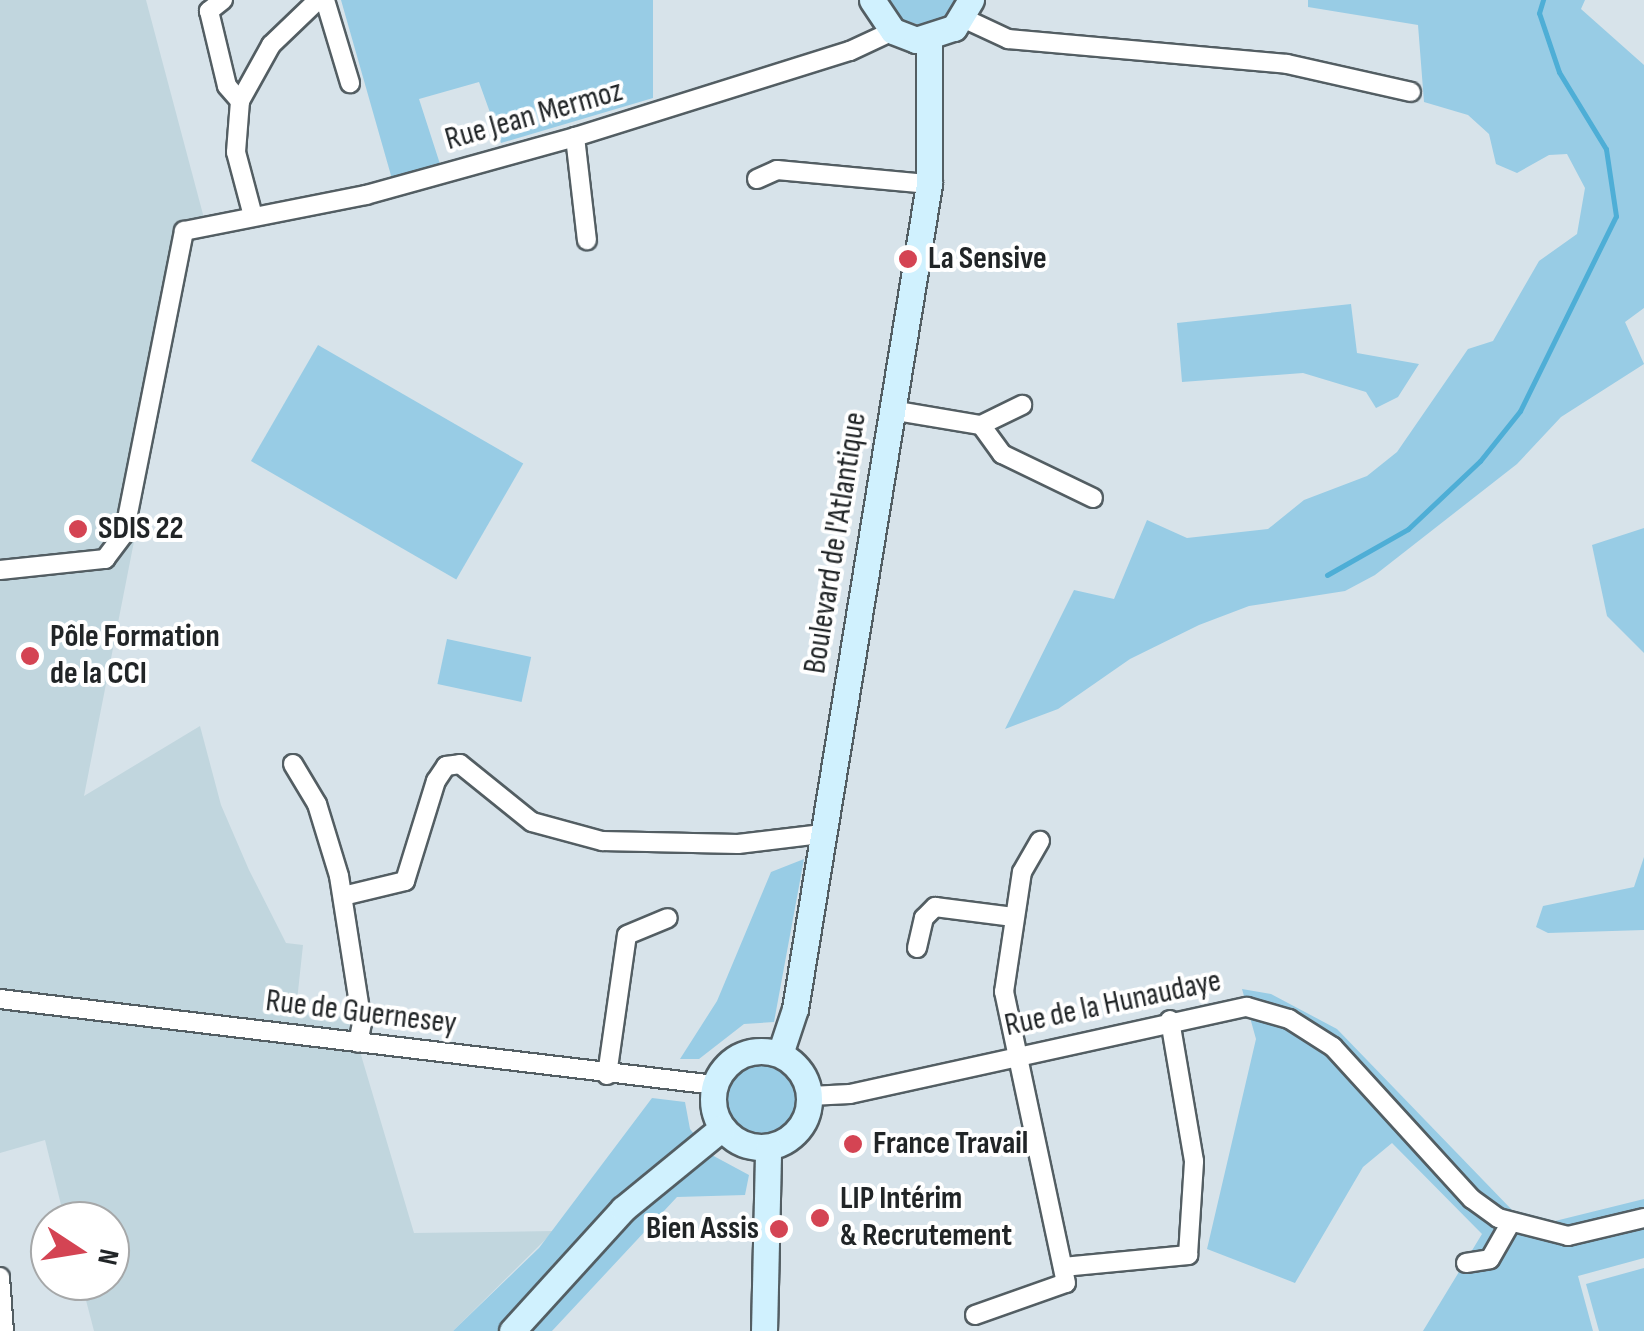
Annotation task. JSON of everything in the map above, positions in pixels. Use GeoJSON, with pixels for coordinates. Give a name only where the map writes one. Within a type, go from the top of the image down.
{"type":"FeatureCollection","features":[{"type":"Feature","properties":{"kind":"main road"},"geometry":{"type":"LineString","coordinates":[[872,0],[893,31],[929,40],[967,9]]}},
{"type":"Feature","properties":{"kind":"main road","name":"Boulevard de l'Atlantique"},"geometry":{"type":"LineString","coordinates":[[780,1054],[795,1008],[929,184],[929,40]]}},
{"type":"Feature","properties":{"kind":"main road"},"geometry":{"type":"LineString","coordinates":[[764,1051],[780,1054],[801,1071],[810,1096],[794,1136],[768,1148],[742,1144],[722,1128],[715,1085],[734,1059],[764,1051]]}},
{"type":"Feature","properties":{"kind":"main road"},"geometry":{"type":"LineString","coordinates":[[512,1331],[623,1209],[722,1128]]}},
{"type":"Feature","properties":{"kind":"main road"},"geometry":{"type":"LineString","coordinates":[[764,1331],[768,1148]]}},
{"type":"Feature","properties":{"kind":"street"},"geometry":{"type":"LineString","coordinates":[[223,0],[209,11],[227,86],[240,101]]}},
{"type":"Feature","properties":{"kind":"street"},"geometry":{"type":"LineString","coordinates":[[253,216],[236,152],[240,101],[271,45],[322,0],[350,84]]}},
{"type":"Feature","properties":{"kind":"street"},"geometry":{"type":"LineString","coordinates":[[967,9],[1008,38],[1287,64],[1411,92]]}},
{"type":"Feature","properties":{"kind":"street","name":"Rue Jean Mermoz"},"geometry":{"type":"LineString","coordinates":[[0,570],[105,559],[124,534],[184,231],[366,195],[850,52],[893,31]]}},
{"type":"Feature","properties":{"kind":"street"},"geometry":{"type":"LineString","coordinates":[[575,136],[587,240]]}},
{"type":"Feature","properties":{"kind":"street"},"geometry":{"type":"LineString","coordinates":[[757,179],[778,170],[929,184]]}},
{"type":"Feature","properties":{"kind":"street"},"geometry":{"type":"LineString","coordinates":[[890,410],[981,425],[1022,405]]}},
{"type":"Feature","properties":{"kind":"street"},"geometry":{"type":"LineString","coordinates":[[981,425],[1002,454],[1093,498]]}},
{"type":"Feature","properties":{"kind":"street"},"geometry":{"type":"LineString","coordinates":[[293,764],[317,804],[343,896],[362,1023],[358,1043]]}},
{"type":"Feature","properties":{"kind":"street"},"geometry":{"type":"LineString","coordinates":[[343,896],[405,881],[436,780],[446,766],[460,764],[520,816],[588,838],[666,846],[822,834]]}},
{"type":"Feature","properties":{"kind":"street"},"geometry":{"type":"LineString","coordinates":[[974,1315],[1066,1283],[1004,992],[1022,872],[1040,841]]}},
{"type":"Feature","properties":{"kind":"street"},"geometry":{"type":"LineString","coordinates":[[918,948],[924,918],[936,908],[1014,917]]}},
{"type":"Feature","properties":{"kind":"street"},"geometry":{"type":"LineString","coordinates":[[606,1075],[627,934],[668,918]]}},
{"type":"Feature","properties":{"kind":"street","name":"Rue de Guernesey"},"geometry":{"type":"LineString","coordinates":[[0,999],[606,1075],[715,1085]]}},
{"type":"Feature","properties":{"kind":"street","name":"Rue de la Hunaudaye"},"geometry":{"type":"LineString","coordinates":[[810,1096],[850,1094],[1170,1020],[1247,1007],[1314,1032],[1472,1200],[1510,1224],[1568,1236],[1644,1218]]}},
{"type":"Feature","properties":{"kind":"street"},"geometry":{"type":"LineString","coordinates":[[1062,1266],[1188,1256],[1194,1161],[1170,1020]]}},
{"type":"Feature","properties":{"kind":"street"},"geometry":{"type":"LineString","coordinates":[[1466,1263],[1490,1259],[1510,1224]]}},
{"type":"Feature","properties":{"kind":"street"},"geometry":{"type":"LineString","coordinates":[[0,1277],[4,1331]]}},
{"type":"Feature","properties":{"kind":"shaded area"},"geometry":{"type":"Polygon","coordinates":[[[0,0],[146,0],[209,237],[193,241],[84,796],[200,726],[221,805],[249,870],[286,943],[303,945],[296,1010],[350,1018],[414,1233],[554,1231],[453,1331],[94,1331],[86,1301],[130,1301],[130,1201],[60,1201],[45,1140],[0,1153],[0,0]]]}},
{"type":"Feature","properties":{"kind":"shaded area"},"geometry":{"type":"Polygon","coordinates":[[[341,0],[653,0],[653,98],[501,143],[479,82],[419,99],[440,164],[392,179],[341,0]]]}},
{"type":"Feature","properties":{"kind":"shaded area"},"geometry":{"type":"Polygon","coordinates":[[[888,0],[956,0],[945,17],[924,26],[902,20],[888,0]]]}},
{"type":"Feature","properties":{"kind":"shaded area"},"geometry":{"type":"Polygon","coordinates":[[[1308,0],[1585,0],[1581,9],[1644,65],[1644,308],[1625,322],[1644,364],[1561,417],[1517,464],[1375,575],[1345,591],[1249,606],[1199,625],[1130,659],[1058,709],[1005,729],[1074,590],[1114,599],[1147,520],[1187,538],[1268,529],[1304,500],[1367,476],[1397,452],[1468,349],[1493,341],[1539,261],[1577,234],[1585,188],[1567,154],[1549,155],[1517,173],[1496,164],[1489,134],[1468,115],[1424,102],[1418,25],[1308,7],[1308,0]]]}},
{"type":"Feature","properties":{"kind":"shaded area"},"geometry":{"type":"Polygon","coordinates":[[[1351,304],[1357,353],[1419,364],[1398,397],[1376,408],[1366,392],[1303,373],[1182,382],[1177,323],[1351,304]]]}},
{"type":"Feature","properties":{"kind":"shaded area"},"geometry":{"type":"Polygon","coordinates":[[[318,345],[523,464],[456,580],[251,461],[318,345]]]}},
{"type":"Feature","properties":{"kind":"shaded area"},"geometry":{"type":"Polygon","coordinates":[[[1644,528],[1644,653],[1607,616],[1592,545],[1644,528]]]}},
{"type":"Feature","properties":{"kind":"shaded area"},"geometry":{"type":"Polygon","coordinates":[[[447,639],[531,657],[522,702],[437,684],[447,639]]]}},
{"type":"Feature","properties":{"kind":"shaded area"},"geometry":{"type":"Polygon","coordinates":[[[1644,857],[1644,930],[1548,933],[1536,927],[1543,906],[1634,887],[1644,857]]]}},
{"type":"Feature","properties":{"kind":"shaded area"},"geometry":{"type":"Polygon","coordinates":[[[804,859],[774,1022],[744,1024],[699,1059],[680,1059],[717,1001],[771,872],[804,859]]]}},
{"type":"Feature","properties":{"kind":"shaded area"},"geometry":{"type":"Polygon","coordinates":[[[1242,989],[1271,994],[1337,1029],[1512,1210],[1555,1221],[1644,1199],[1644,1258],[1578,1276],[1593,1331],[1423,1331],[1482,1234],[1392,1143],[1363,1167],[1295,1283],[1207,1249],[1256,1039],[1242,989]]]}},
{"type":"Feature","properties":{"kind":"shaded area"},"geometry":{"type":"Polygon","coordinates":[[[761,1064],[786,1074],[796,1099],[786,1124],[761,1134],[736,1124],[726,1099],[736,1074],[761,1064]]]}},
{"type":"Feature","properties":{"kind":"shaded area"},"geometry":{"type":"Polygon","coordinates":[[[652,1098],[685,1102],[690,1129],[710,1154],[749,1175],[745,1195],[677,1197],[552,1331],[453,1331],[539,1248],[652,1098]]]}},
{"type":"Feature","properties":{"kind":"shaded area"},"geometry":{"type":"Polygon","coordinates":[[[1644,1268],[1644,1331],[1599,1331],[1586,1284],[1644,1268]]]}},
{"type":"Feature","properties":{"kind":"waterway"},"geometry":{"type":"LineString","coordinates":[[1327,575],[1408,529],[1480,461],[1520,411],[1616,216],[1606,149],[1559,72],[1539,13],[1543,0]]}},
{"type":"Feature","properties":{"kind":"place","name":"La Sensive"},"geometry":{"type":"Point","coordinates":[908,259]}},
{"type":"Feature","properties":{"kind":"place","name":"SDIS 22"},"geometry":{"type":"Point","coordinates":[78,529]}},
{"type":"Feature","properties":{"kind":"place","name":"Pôle Formation de la CCI"},"geometry":{"type":"Point","coordinates":[30,656]}},
{"type":"Feature","properties":{"kind":"place","name":"France Travail"},"geometry":{"type":"Point","coordinates":[853,1144]}},
{"type":"Feature","properties":{"kind":"place","name":"LIP Intérim & Recrutement"},"geometry":{"type":"Point","coordinates":[820,1218]}},
{"type":"Feature","properties":{"kind":"place","name":"Bien Assis"},"geometry":{"type":"Point","coordinates":[779,1229]}}]}
